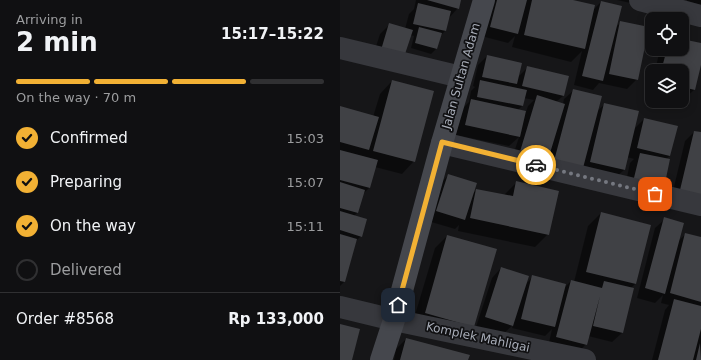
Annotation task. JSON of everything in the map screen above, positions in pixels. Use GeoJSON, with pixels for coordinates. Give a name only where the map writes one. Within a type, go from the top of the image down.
{"type":"FeatureCollection","features":[{"type":"Feature","properties":{"kind":"main road","name":"Jalan Sultan Adam"},"geometry":{"type":"LineString","coordinates":[[381,360],[394,320],[442,142],[484,0]]}},
{"type":"Feature","properties":{"kind":"street"},"geometry":{"type":"LineString","coordinates":[[640,0],[701,16]]}},
{"type":"Feature","properties":{"kind":"street"},"geometry":{"type":"LineString","coordinates":[[340,48],[461,77]]}},
{"type":"Feature","properties":{"kind":"street"},"geometry":{"type":"LineString","coordinates":[[442,142],[701,205]]}},
{"type":"Feature","properties":{"kind":"street","name":"Komplek Mahligai"},"geometry":{"type":"LineString","coordinates":[[340,308],[585,360]]}},
{"type":"Feature","properties":{"kind":"building"},"geometry":{"type":"Polygon","coordinates":[[[427,0],[461,0],[459,9],[427,0]]]}},
{"type":"Feature","properties":{"kind":"building"},"geometry":{"type":"Polygon","coordinates":[[[497,0],[527,0],[518,34],[490,27],[497,0]]]}},
{"type":"Feature","properties":{"kind":"building"},"geometry":{"type":"Polygon","coordinates":[[[532,0],[573,0],[595,5],[585,49],[524,35],[532,0]]]}},
{"type":"Feature","properties":{"kind":"building"},"geometry":{"type":"Polygon","coordinates":[[[601,1],[622,6],[603,81],[582,76],[601,1]]]}},
{"type":"Feature","properties":{"kind":"building"},"geometry":{"type":"Polygon","coordinates":[[[418,3],[451,11],[446,31],[413,24],[418,3]]]}},
{"type":"Feature","properties":{"kind":"building"},"geometry":{"type":"Polygon","coordinates":[[[620,21],[645,26],[645,46],[638,80],[609,74],[620,21]]]}},
{"type":"Feature","properties":{"kind":"building"},"geometry":{"type":"Polygon","coordinates":[[[389,23],[413,30],[404,57],[381,50],[389,23]]]}},
{"type":"Feature","properties":{"kind":"building"},"geometry":{"type":"Polygon","coordinates":[[[419,27],[442,33],[437,49],[415,43],[419,27]]]}},
{"type":"Feature","properties":{"kind":"building"},"geometry":{"type":"Polygon","coordinates":[[[689,40],[701,43],[701,65],[695,90],[689,89],[689,64],[663,64],[665,56],[689,56],[689,40]]]}},
{"type":"Feature","properties":{"kind":"building"},"geometry":{"type":"Polygon","coordinates":[[[487,55],[522,63],[517,84],[482,77],[487,55]]]}},
{"type":"Feature","properties":{"kind":"building"},"geometry":{"type":"Polygon","coordinates":[[[527,66],[569,76],[564,96],[522,86],[527,66]]]}},
{"type":"Feature","properties":{"kind":"building"},"geometry":{"type":"Polygon","coordinates":[[[392,80],[434,91],[415,162],[373,151],[392,80]]]}},
{"type":"Feature","properties":{"kind":"building"},"geometry":{"type":"Polygon","coordinates":[[[480,80],[527,90],[523,106],[477,97],[480,80]]]}},
{"type":"Feature","properties":{"kind":"building"},"geometry":{"type":"Polygon","coordinates":[[[573,89],[602,96],[583,168],[554,161],[573,89]]]}},
{"type":"Feature","properties":{"kind":"building"},"geometry":{"type":"Polygon","coordinates":[[[537,95],[565,104],[547,163],[519,155],[537,95]]]}},
{"type":"Feature","properties":{"kind":"building"},"geometry":{"type":"Polygon","coordinates":[[[471,99],[526,111],[520,137],[465,125],[471,99]]]}},
{"type":"Feature","properties":{"kind":"building"},"geometry":{"type":"Polygon","coordinates":[[[604,103],[639,111],[625,170],[590,162],[604,103]]]}},
{"type":"Feature","properties":{"kind":"building"},"geometry":{"type":"Polygon","coordinates":[[[340,106],[379,117],[369,150],[340,142],[340,106]]]}},
{"type":"Feature","properties":{"kind":"building"},"geometry":{"type":"Polygon","coordinates":[[[644,118],[678,126],[670,156],[637,148],[644,118]]]}},
{"type":"Feature","properties":{"kind":"building"},"geometry":{"type":"Polygon","coordinates":[[[694,131],[701,132],[701,195],[680,190],[694,131]]]}},
{"type":"Feature","properties":{"kind":"building"},"geometry":{"type":"Polygon","coordinates":[[[340,150],[378,160],[370,188],[340,180],[340,150]]]}},
{"type":"Feature","properties":{"kind":"building"},"geometry":{"type":"Polygon","coordinates":[[[640,153],[670,159],[664,188],[633,182],[640,153]]]}},
{"type":"Feature","properties":{"kind":"building"},"geometry":{"type":"Polygon","coordinates":[[[448,174],[477,183],[465,220],[436,211],[448,174]]]}},
{"type":"Feature","properties":{"kind":"building"},"geometry":{"type":"Polygon","coordinates":[[[516,181],[559,191],[549,235],[470,218],[476,189],[513,196],[516,181]]]}},
{"type":"Feature","properties":{"kind":"building"},"geometry":{"type":"Polygon","coordinates":[[[340,182],[365,190],[358,213],[340,208],[340,182]]]}},
{"type":"Feature","properties":{"kind":"building"},"geometry":{"type":"Polygon","coordinates":[[[340,211],[367,219],[362,237],[340,230],[340,211]]]}},
{"type":"Feature","properties":{"kind":"building"},"geometry":{"type":"Polygon","coordinates":[[[601,212],[651,225],[636,284],[586,272],[601,212]]]}},
{"type":"Feature","properties":{"kind":"building"},"geometry":{"type":"Polygon","coordinates":[[[664,217],[684,223],[665,294],[645,288],[664,217]]]}},
{"type":"Feature","properties":{"kind":"building"},"geometry":{"type":"Polygon","coordinates":[[[685,233],[701,237],[701,302],[670,293],[685,233]]]}},
{"type":"Feature","properties":{"kind":"building"},"geometry":{"type":"Polygon","coordinates":[[[340,234],[357,239],[345,282],[340,281],[340,234]]]}},
{"type":"Feature","properties":{"kind":"building"},"geometry":{"type":"Polygon","coordinates":[[[447,235],[497,249],[474,327],[425,313],[447,235]]]}},
{"type":"Feature","properties":{"kind":"building"},"geometry":{"type":"Polygon","coordinates":[[[501,267],[529,276],[513,326],[485,317],[501,267]]]}},
{"type":"Feature","properties":{"kind":"building"},"geometry":{"type":"Polygon","coordinates":[[[532,275],[566,284],[555,327],[521,319],[532,275]]]}},
{"type":"Feature","properties":{"kind":"building"},"geometry":{"type":"Polygon","coordinates":[[[571,280],[602,288],[604,281],[634,288],[623,333],[593,326],[600,296],[587,345],[556,337],[571,280]]]}},
{"type":"Feature","properties":{"kind":"building"},"geometry":{"type":"Polygon","coordinates":[[[674,299],[701,306],[701,329],[693,360],[658,360],[674,299]]]}},
{"type":"Feature","properties":{"kind":"building"},"geometry":{"type":"Polygon","coordinates":[[[340,324],[360,329],[352,360],[340,360],[340,324]]]}},
{"type":"Feature","properties":{"kind":"building"},"geometry":{"type":"Polygon","coordinates":[[[406,338],[470,355],[468,360],[400,360],[406,338]]]}},
{"type":"Feature","properties":{"kind":"building"},"geometry":{"type":"Polygon","coordinates":[[[700,343],[701,360],[696,360],[700,343]]]}},
{"type":"Feature","properties":{"kind":"way so far"},"geometry":{"type":"LineString","coordinates":[[536,165],[655,194]]}},
{"type":"Feature","properties":{"kind":"route"},"geometry":{"type":"LineString","coordinates":[[398,305],[442,142],[536,165]]}}]}
